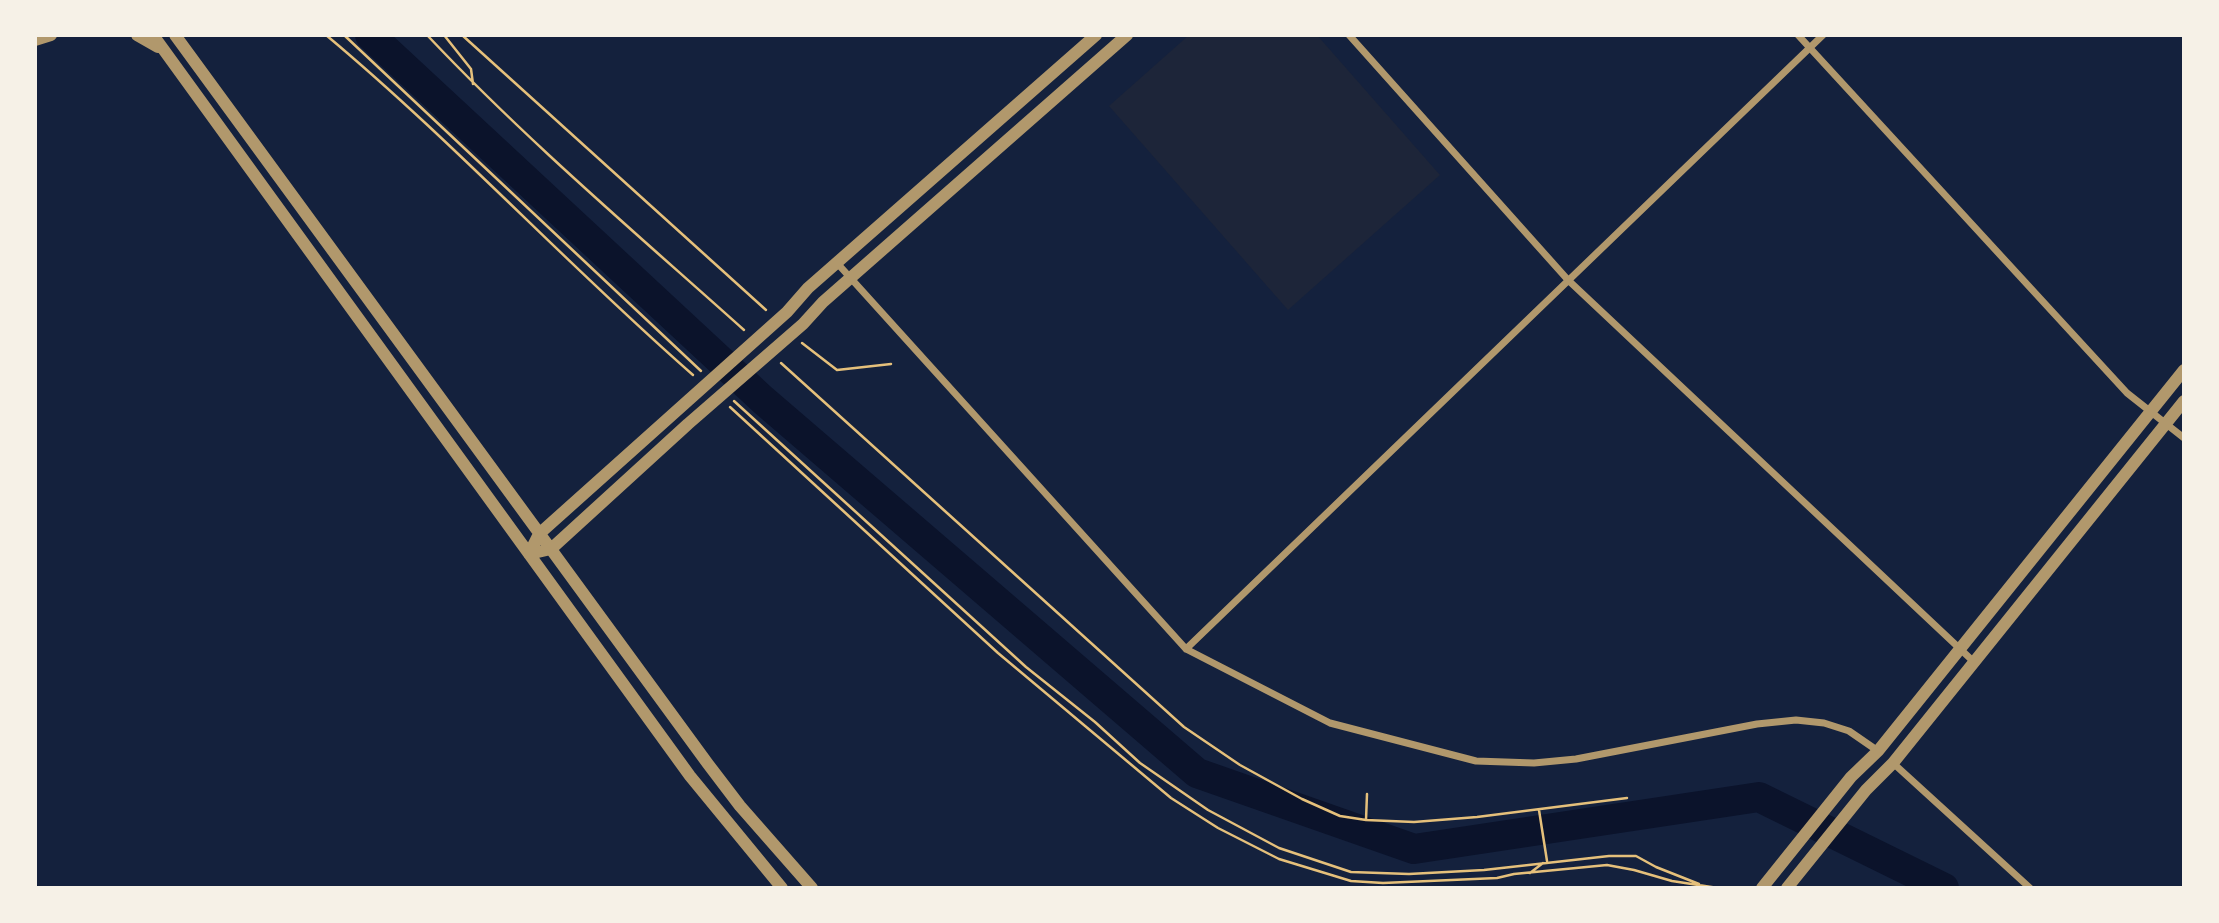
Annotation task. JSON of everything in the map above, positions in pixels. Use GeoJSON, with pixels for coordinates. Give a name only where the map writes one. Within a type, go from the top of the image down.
{"type":"FeatureCollection","features":[{"type":"Feature","properties":{"kind":"street"},"geometry":{"type":"LineString","coordinates":[[35,40],[51,35]]}},
{"type":"Feature","properties":{"kind":"street"},"geometry":{"type":"LineString","coordinates":[[137,35],[167,54]]}},
{"type":"Feature","properties":{"kind":"street"},"geometry":{"type":"LineString","coordinates":[[153,35],[690,776],[782,888]]}},
{"type":"Feature","properties":{"kind":"street"},"geometry":{"type":"LineString","coordinates":[[177,35],[732,795],[812,888]]}},
{"type":"Feature","properties":{"kind":"street"},"geometry":{"type":"LineString","coordinates":[[528,554],[539,534],[787,312],[808,288],[1097,35]]}},
{"type":"Feature","properties":{"kind":"street"},"geometry":{"type":"LineString","coordinates":[[528,554],[551,549],[803,324],[822,302],[850,277],[1127,35]]}},
{"type":"Feature","properties":{"kind":"street"},"geometry":{"type":"LineString","coordinates":[[1349,35],[1568,280],[1974,662]]}},
{"type":"Feature","properties":{"kind":"street"},"geometry":{"type":"LineString","coordinates":[[1798,35],[2127,393],[2184,438]]}},
{"type":"Feature","properties":{"kind":"street"},"geometry":{"type":"LineString","coordinates":[[1186,649],[1823,35]]}},
{"type":"Feature","properties":{"kind":"street"},"geometry":{"type":"LineString","coordinates":[[837,262],[1186,649],[1330,723],[1476,761],[1534,763],[1576,759],[1757,724],[1796,720],[1824,723],[1849,731],[1878,751]]}},
{"type":"Feature","properties":{"kind":"street"},"geometry":{"type":"LineString","coordinates":[[1762,888],[1851,777],[1878,751],[2184,370]]}},
{"type":"Feature","properties":{"kind":"street"},"geometry":{"type":"LineString","coordinates":[[1787,888],[1866,790],[1892,763],[2184,401]]}},
{"type":"Feature","properties":{"kind":"street"},"geometry":{"type":"LineString","coordinates":[[1892,763],[2030,888]]}},
{"type":"Feature","properties":{"kind":"path"},"geometry":{"type":"LineString","coordinates":[[326,35],[374,76],[642,330],[701,382]]}},
{"type":"Feature","properties":{"kind":"path"},"geometry":{"type":"LineString","coordinates":[[344,35],[701,371]]}},
{"type":"Feature","properties":{"kind":"path"},"geometry":{"type":"LineString","coordinates":[[427,35],[473,84],[612,213],[747,332]]}},
{"type":"Feature","properties":{"kind":"path"},"geometry":{"type":"LineString","coordinates":[[444,35],[471,69],[473,84]]}},
{"type":"Feature","properties":{"kind":"path"},"geometry":{"type":"LineString","coordinates":[[462,35],[768,312]]}},
{"type":"Feature","properties":{"kind":"path"},"geometry":{"type":"LineString","coordinates":[[796,338],[837,370],[891,364]]}},
{"type":"Feature","properties":{"kind":"path"},"geometry":{"type":"LineString","coordinates":[[777,359],[1064,620],[1154,697],[1184,727],[1240,765],[1302,799],[1340,816],[1414,822],[1627,798]]}},
{"type":"Feature","properties":{"kind":"path"},"geometry":{"type":"LineString","coordinates":[[730,398],[1026,667],[1095,722],[1140,763],[1208,810],[1283,850],[1351,872],[1409,874],[1636,856],[1701,885]]}},
{"type":"Feature","properties":{"kind":"path"},"geometry":{"type":"LineString","coordinates":[[730,407],[1021,671],[1171,798],[1240,840],[1279,859],[1351,881],[1383,883],[1497,878],[1607,865],[1672,881],[1718,888]]}},
{"type":"Feature","properties":{"kind":"path"},"geometry":{"type":"LineString","coordinates":[[852,520],[858,514]]}},
{"type":"Feature","properties":{"kind":"path"},"geometry":{"type":"LineString","coordinates":[[1021,671],[1026,667]]}},
{"type":"Feature","properties":{"kind":"path"},"geometry":{"type":"LineString","coordinates":[[1366,820],[1367,794]]}},
{"type":"Feature","properties":{"kind":"path"},"geometry":{"type":"LineString","coordinates":[[1539,810],[1546,862]]}},
{"type":"Feature","properties":{"kind":"path"},"geometry":{"type":"LineString","coordinates":[[1279,859],[1283,850]]}},
{"type":"Feature","properties":{"kind":"path"},"geometry":{"type":"LineString","coordinates":[[1530,873],[1546,862]]}},
{"type":"Feature","properties":{"kind":"shaded area"},"geometry":{"type":"Polygon","coordinates":[[[1189,35],[1317,35],[1440,175],[1288,310],[1109,106],[1189,35]]]}},
{"type":"Feature","properties":{"kind":"waterway"},"geometry":{"type":"LineString","coordinates":[[370,35],[763,400],[1197,773],[1414,849],[1759,797],[1944,888]]}}]}
